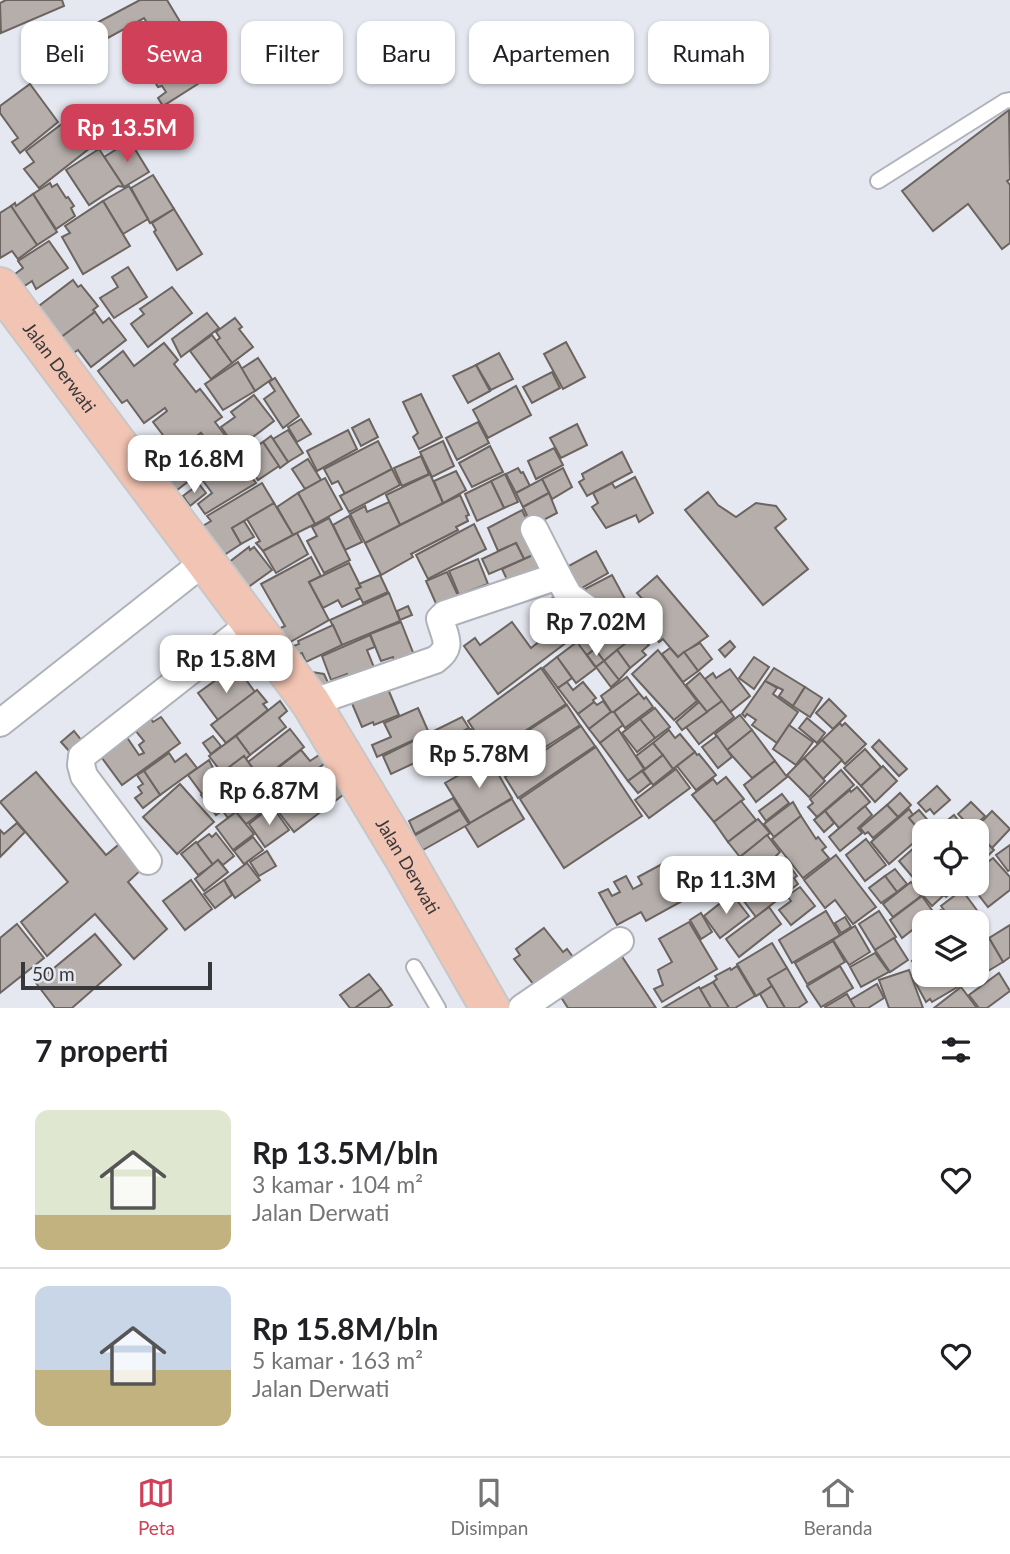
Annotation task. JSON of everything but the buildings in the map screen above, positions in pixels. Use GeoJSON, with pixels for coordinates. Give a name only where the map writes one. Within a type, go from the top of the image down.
{"type":"FeatureCollection","features":[{"type":"Feature","properties":{"kind":"main road","name":"Jalan Derwati"},"geometry":{"type":"LineString","coordinates":[[0,287],[311,704],[497,1008]]}},
{"type":"Feature","properties":{"kind":"street"},"geometry":{"type":"LineString","coordinates":[[534,529],[569,596],[596,615]]}},
{"type":"Feature","properties":{"kind":"street"},"geometry":{"type":"LineString","coordinates":[[0,723],[204,562]]}},
{"type":"Feature","properties":{"kind":"street"},"geometry":{"type":"LineString","coordinates":[[311,704],[435,660],[445,654],[448,646],[440,619],[445,614],[558,576]]}},
{"type":"Feature","properties":{"kind":"street"},"geometry":{"type":"LineString","coordinates":[[148,860],[85,776],[81,765],[82,756],[250,624]]}},
{"type":"Feature","properties":{"kind":"street"},"geometry":{"type":"LineString","coordinates":[[497,1008],[620,941]]}},
{"type":"Feature","properties":{"kind":"lane"},"geometry":{"type":"LineString","coordinates":[[878,181],[962,126],[1010,100]]}},
{"type":"Feature","properties":{"kind":"lane"},"geometry":{"type":"LineString","coordinates":[[414,967],[438,1008]]}}]}
